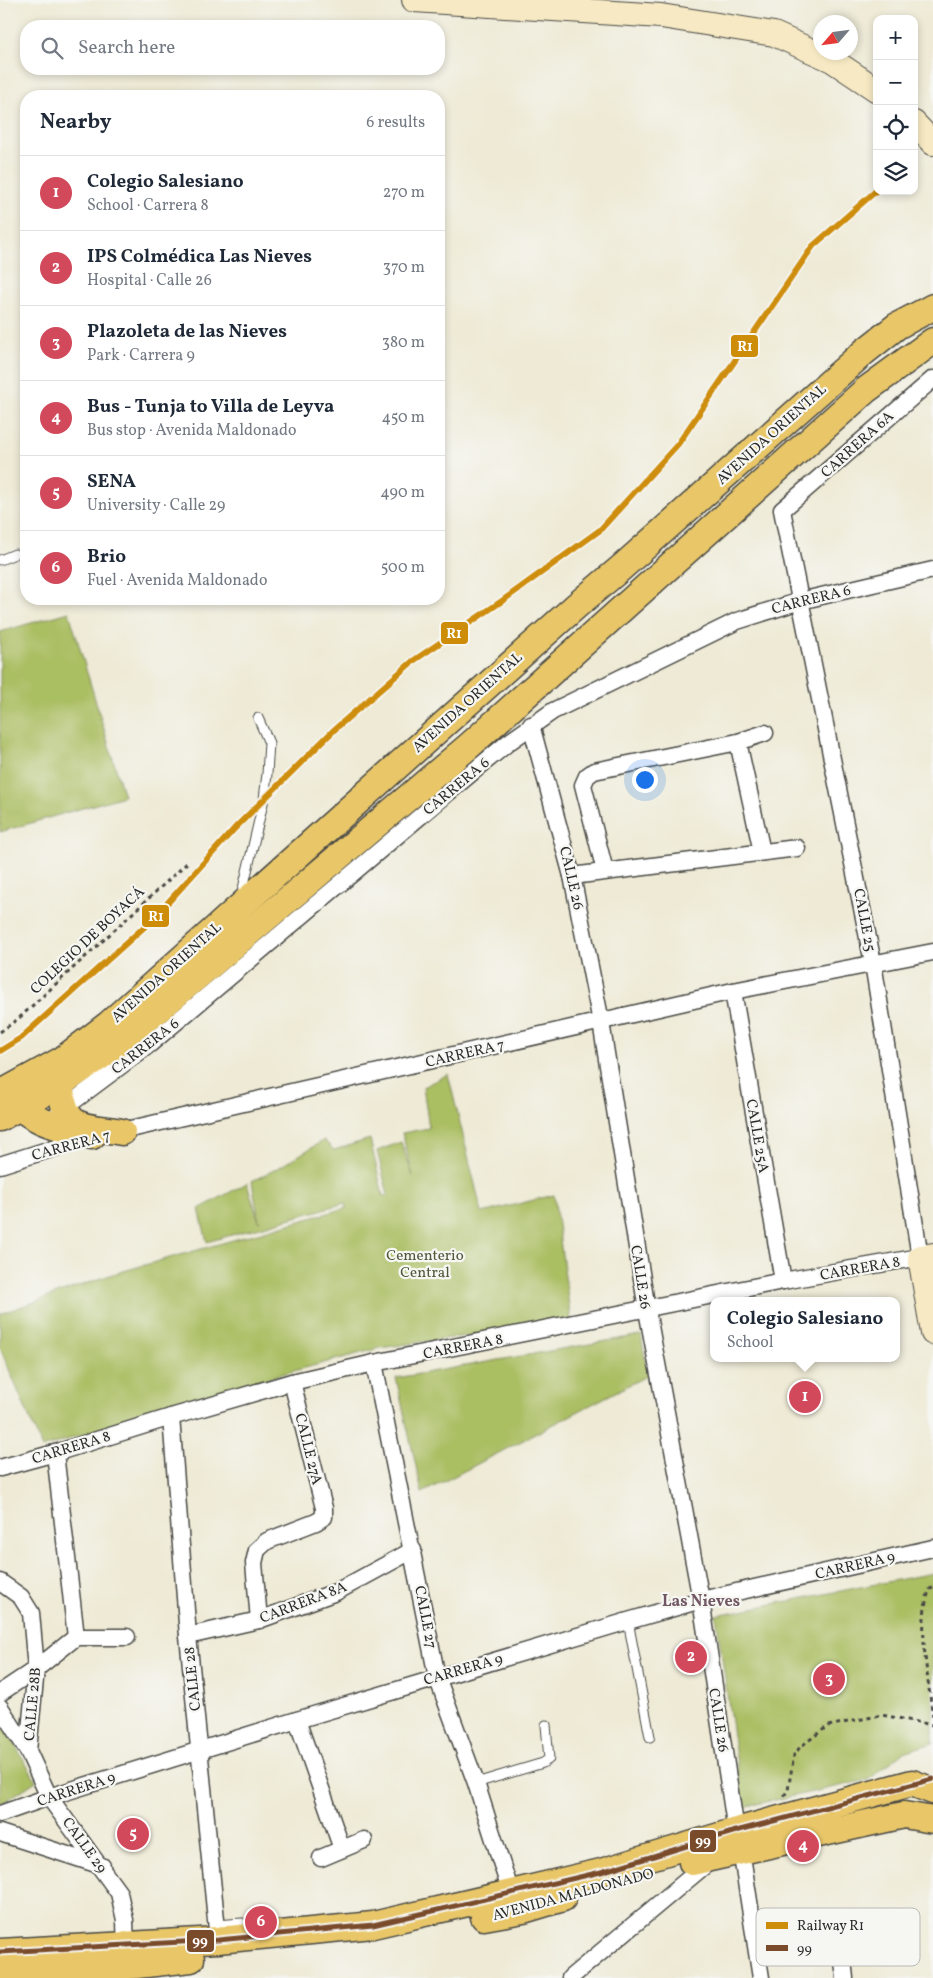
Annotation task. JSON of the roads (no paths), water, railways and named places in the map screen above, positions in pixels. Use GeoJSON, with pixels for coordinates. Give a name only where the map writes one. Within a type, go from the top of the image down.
{"type":"FeatureCollection","features":[{"type":"Feature","properties":{"kind":"main road"},"geometry":{"type":"LineString","coordinates":[[414,0],[661,16],[774,34],[832,60],[873,87]]}},
{"type":"Feature","properties":{"kind":"main road"},"geometry":{"type":"LineString","coordinates":[[918,127],[933,143]]}},
{"type":"Feature","properties":{"kind":"main road","name":"AVENIDA ORIENTAL"},"geometry":{"type":"LineString","coordinates":[[6,1103],[109,1024],[864,352],[897,326],[933,307]]}},
{"type":"Feature","properties":{"kind":"main road","name":"AVENIDA ORIENTAL"},"geometry":{"type":"LineString","coordinates":[[6,1103],[56,1105],[113,1048],[462,751],[866,390],[933,342]]}},
{"type":"Feature","properties":{"kind":"main road"},"geometry":{"type":"LineString","coordinates":[[6,1103],[56,1105],[92,1136]]}},
{"type":"Feature","properties":{"kind":"main road"},"geometry":{"type":"LineString","coordinates":[[56,1105],[71,1119],[81,1125],[122,1132]]}},
{"type":"Feature","properties":{"kind":"main road","name":"CALLE 25"},"geometry":{"type":"LineString","coordinates":[[926,1256],[933,1333]]}},
{"type":"Feature","properties":{"kind":"main road"},"geometry":{"type":"LineString","coordinates":[[904,1815],[918,1802],[928,1787]]}},
{"type":"Feature","properties":{"kind":"main road","name":"AVENIDA MALDONADO"},"geometry":{"type":"LineString","coordinates":[[0,1952],[126,1955],[162,1961],[326,1945],[523,1910],[928,1787]]}},
{"type":"Feature","properties":{"kind":"main road"},"geometry":{"type":"LineString","coordinates":[[904,1815],[933,1820]]}},
{"type":"Feature","properties":{"kind":"main road","name":"AVENIDA MALDONADO"},"geometry":{"type":"LineString","coordinates":[[162,1961],[218,1932],[373,1925],[601,1872],[732,1845],[904,1815]]}},
{"type":"Feature","properties":{"kind":"main road","name":"AVENIDA MALDONADO"},"geometry":{"type":"LineString","coordinates":[[0,1974],[126,1955]]}},
{"type":"Feature","properties":{"kind":"street","name":"CARRERA 6A"},"geometry":{"type":"LineString","coordinates":[[782,510],[933,379]]}},
{"type":"Feature","properties":{"kind":"street","name":"CALLE 25"},"geometry":{"type":"LineString","coordinates":[[782,510],[828,729],[873,962],[926,1256]]}},
{"type":"Feature","properties":{"kind":"street","name":"CARRERA 6"},"geometry":{"type":"LineString","coordinates":[[56,1105],[150,1044],[474,770],[553,711],[736,620],[800,601],[932,573]]}},
{"type":"Feature","properties":{"kind":"street","name":"CALLE 26"},"geometry":{"type":"LineString","coordinates":[[531,726],[572,876],[601,1022],[646,1310],[701,1600],[732,1845],[756,1955]]}},
{"type":"Feature","properties":{"kind":"street"},"geometry":{"type":"LineString","coordinates":[[604,871],[583,785],[587,776],[594,771],[738,742],[765,733]]}},
{"type":"Feature","properties":{"kind":"street"},"geometry":{"type":"LineString","coordinates":[[738,742],[762,852]]}},
{"type":"Feature","properties":{"kind":"street"},"geometry":{"type":"LineString","coordinates":[[572,876],[797,848]]}},
{"type":"Feature","properties":{"kind":"street","name":"CARRERA 7"},"geometry":{"type":"LineString","coordinates":[[0,1165],[92,1136],[122,1132],[733,991],[873,962],[933,952]]}},
{"type":"Feature","properties":{"kind":"street","name":"CALLE 25A"},"geometry":{"type":"LineString","coordinates":[[733,991],[783,1281]]}},
{"type":"Feature","properties":{"kind":"street","name":"CARRERA 8"},"geometry":{"type":"LineString","coordinates":[[0,1468],[55,1454],[171,1417],[292,1382],[783,1281],[926,1256]]}},
{"type":"Feature","properties":{"kind":"street","name":"CALLE 27"},"geometry":{"type":"LineString","coordinates":[[374,1364],[437,1676],[476,1783],[511,1893]]}},
{"type":"Feature","properties":{"kind":"street","name":"CALLE 27A"},"geometry":{"type":"LineString","coordinates":[[259,1620],[254,1563],[257,1550],[267,1541],[316,1522],[324,1517],[324,1508],[292,1382]]}},
{"type":"Feature","properties":{"kind":"street","name":"CALLE 28"},"geometry":{"type":"LineString","coordinates":[[171,1417],[188,1636],[218,1932]]}},
{"type":"Feature","properties":{"kind":"street"},"geometry":{"type":"LineString","coordinates":[[0,1454],[21,1462]]}},
{"type":"Feature","properties":{"kind":"street"},"geometry":{"type":"LineString","coordinates":[[55,1454],[76,1637]]}},
{"type":"Feature","properties":{"kind":"street","name":"CARRERA 9"},"geometry":{"type":"LineString","coordinates":[[0,1814],[437,1676],[701,1600],[933,1548]]}},
{"type":"Feature","properties":{"kind":"street","name":"CARRERA 8A"},"geometry":{"type":"LineString","coordinates":[[188,1636],[259,1620],[336,1592],[413,1550]]}},
{"type":"Feature","properties":{"kind":"street","name":"CALLE 28B"},"geometry":{"type":"LineString","coordinates":[[0,1582],[27,1604],[30,1614],[36,1669],[28,1750]]}},
{"type":"Feature","properties":{"kind":"street"},"geometry":{"type":"LineString","coordinates":[[0,1693],[36,1669],[76,1637],[127,1637]]}},
{"type":"Feature","properties":{"kind":"street","name":"CALLE 29"},"geometry":{"type":"LineString","coordinates":[[0,1706],[28,1750],[49,1797],[102,1866],[120,1893],[125,1920],[126,1955]]}},
{"type":"Feature","properties":{"kind":"street"},"geometry":{"type":"LineString","coordinates":[[296,1720],[342,1849]]}},
{"type":"Feature","properties":{"kind":"street"},"geometry":{"type":"LineString","coordinates":[[0,1833],[102,1866]]}},
{"type":"Feature","properties":{"kind":"street"},"geometry":{"type":"LineString","coordinates":[[322,1858],[364,1840]]}},
{"type":"Feature","properties":{"kind":"street"},"geometry":{"type":"LineString","coordinates":[[570,1978],[732,1845]]}},
{"type":"Feature","properties":{"kind":"lane"},"geometry":{"type":"LineString","coordinates":[[0,560],[15,554]]}},
{"type":"Feature","properties":{"kind":"lane"},"geometry":{"type":"LineString","coordinates":[[239,907],[264,799],[267,774],[269,743],[258,718]]}},
{"type":"Feature","properties":{"kind":"lane"},"geometry":{"type":"LineString","coordinates":[[628,1621],[650,1738]]}},
{"type":"Feature","properties":{"kind":"lane"},"geometry":{"type":"LineString","coordinates":[[476,1783],[543,1764],[549,1759],[546,1725]]}},
{"type":"Feature","properties":{"kind":"rail line","name":"R1"},"geometry":{"type":"LineString","coordinates":[[0,1051],[21,1038],[153,919],[235,828],[335,729],[413,661],[502,601],[600,530],[678,444],[813,246],[873,194]]}},
{"type":"Feature","properties":{"kind":"place","name":"Colegio Salesiano"},"geometry":{"type":"Point","coordinates":[805,1397]}},
{"type":"Feature","properties":{"kind":"place","name":"IPS Colmédica Las Nieves"},"geometry":{"type":"Point","coordinates":[691,1657]}},
{"type":"Feature","properties":{"kind":"place","name":"Plazoleta de las Nieves"},"geometry":{"type":"Point","coordinates":[829,1679]}},
{"type":"Feature","properties":{"kind":"place","name":"SENA"},"geometry":{"type":"Point","coordinates":[133,1834]}},
{"type":"Feature","properties":{"kind":"place","name":"Bus - Tunja to Villa de Leyva"},"geometry":{"type":"Point","coordinates":[803,1846]}},
{"type":"Feature","properties":{"kind":"place","name":"Brio"},"geometry":{"type":"Point","coordinates":[261,1922]}},
{"type":"Feature","properties":{"kind":"district","name":"Las Nieves"},"geometry":{"type":"Point","coordinates":[701,1600]}},
{"type":"Feature","properties":{"kind":"park label","name":"Cementerio Central"},"geometry":{"type":"Point","coordinates":[425,1264]}}]}
